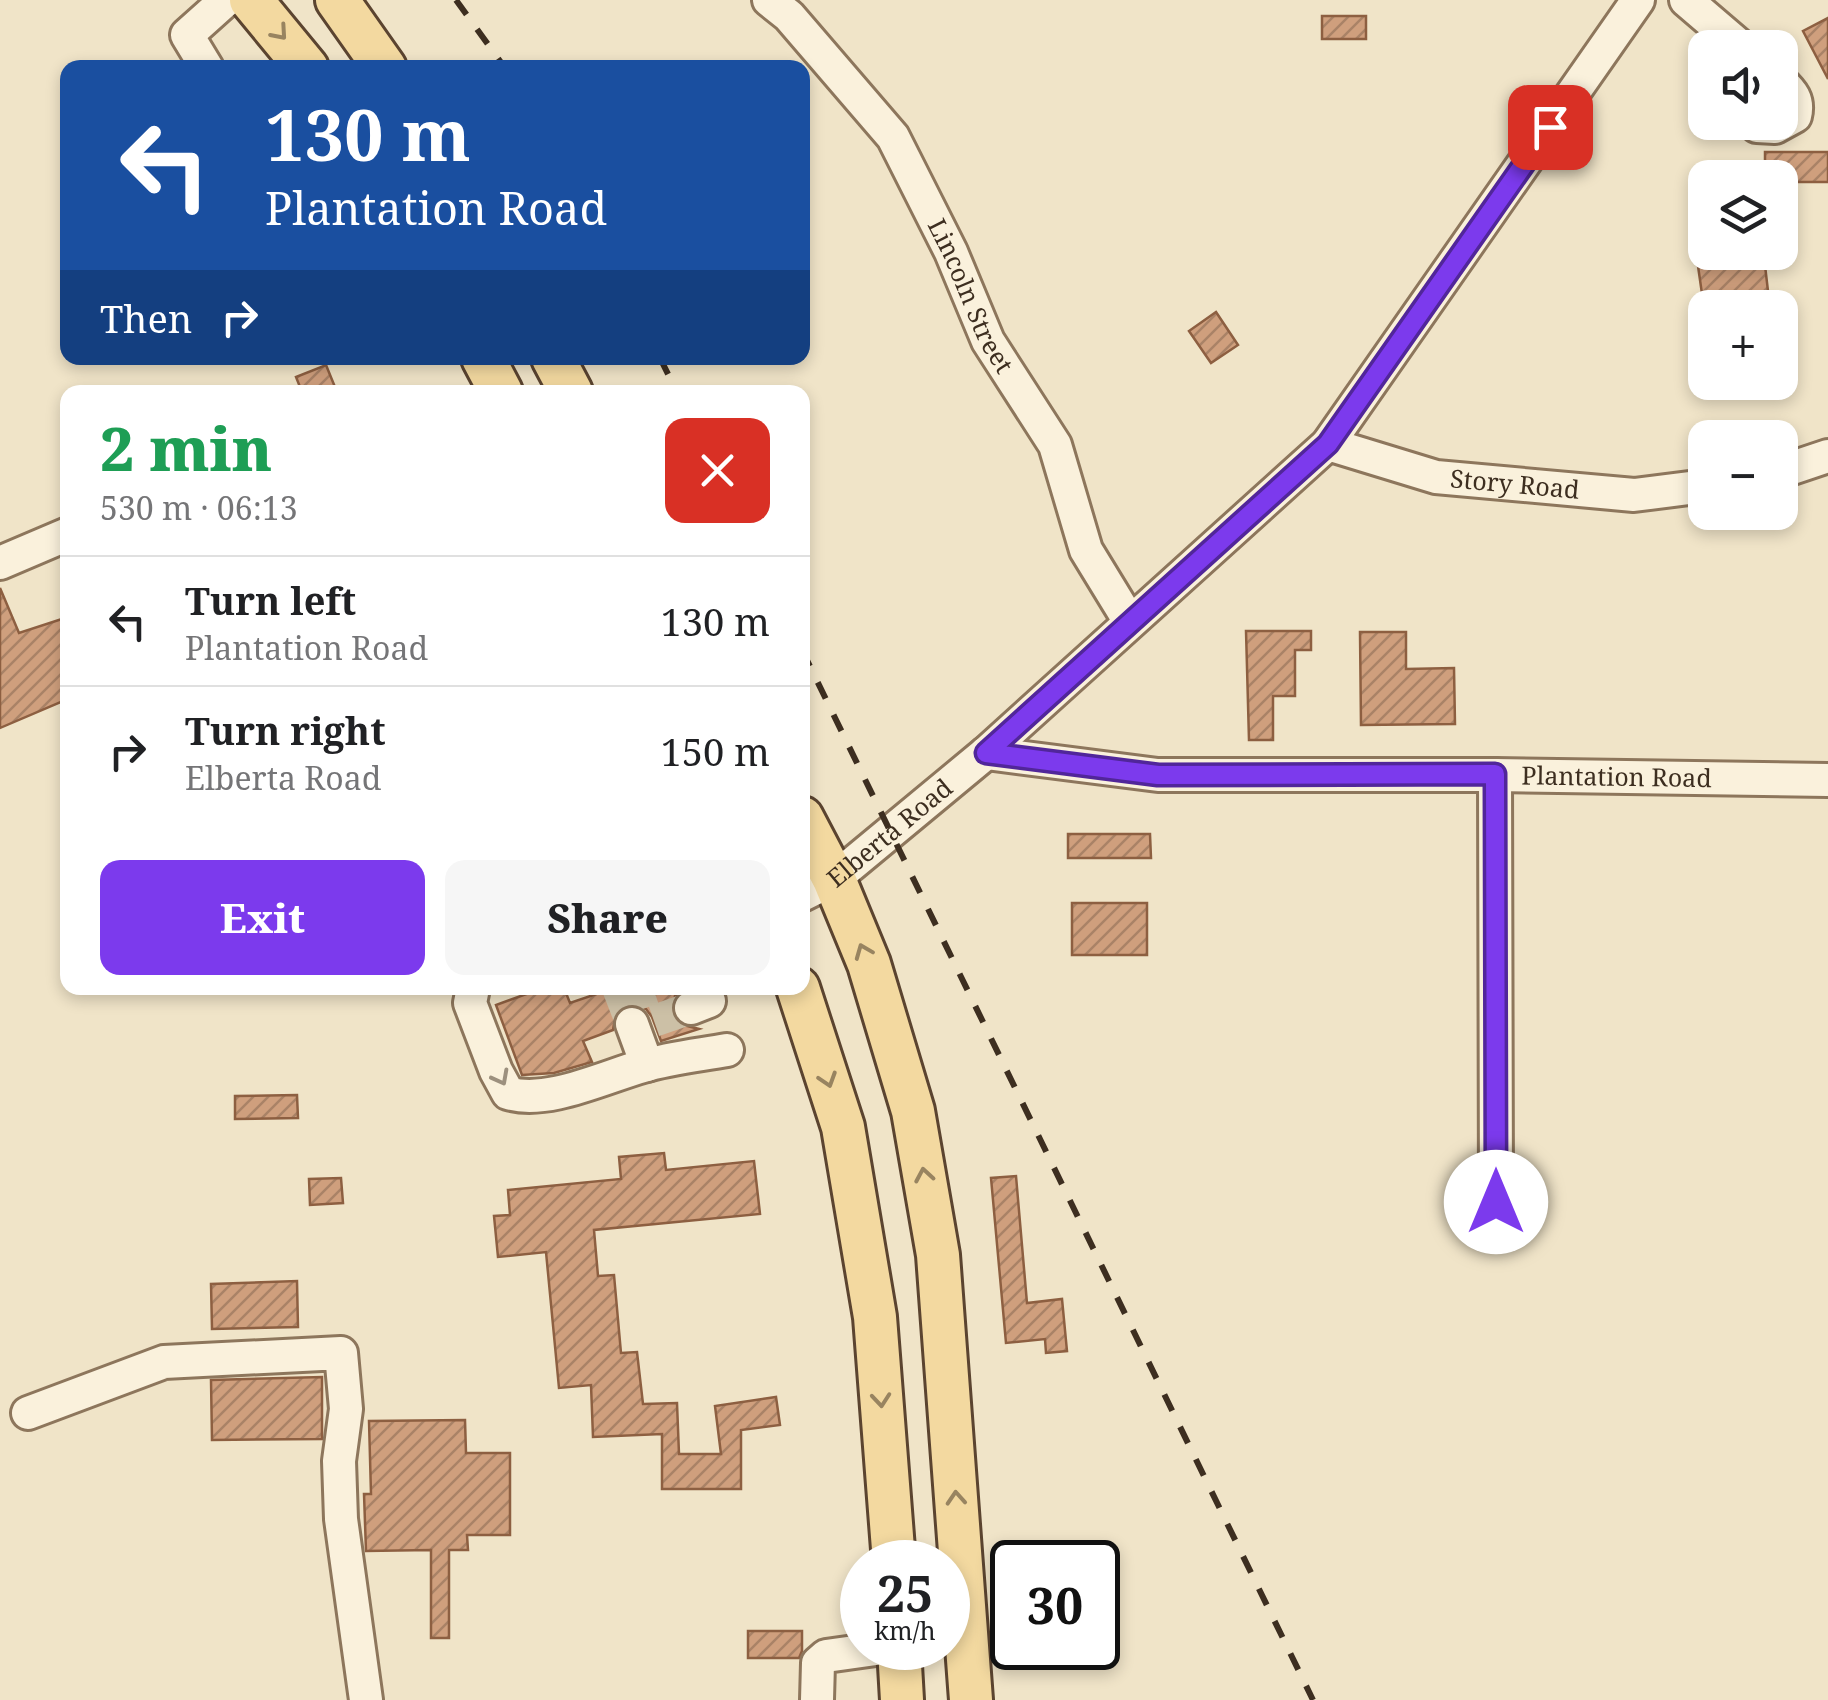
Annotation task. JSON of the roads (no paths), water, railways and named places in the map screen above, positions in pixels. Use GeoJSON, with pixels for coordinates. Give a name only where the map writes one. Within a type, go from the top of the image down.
{"type":"FeatureCollection","features":[{"type":"Feature","properties":{"kind":"main road"},"geometry":{"type":"LineString","coordinates":[[251,0],[300,60]]}},
{"type":"Feature","properties":{"kind":"main road"},"geometry":{"type":"LineString","coordinates":[[337,0],[380,60]]}},
{"type":"Feature","properties":{"kind":"main road"},"geometry":{"type":"LineString","coordinates":[[810,852],[818,887],[869,964],[913,1110],[938,1255],[971,1700]]}},
{"type":"Feature","properties":{"kind":"main road"},"geometry":{"type":"LineString","coordinates":[[800,995],[843,1127],[874,1317],[892,1540]]}},
{"type":"Feature","properties":{"kind":"main road"},"geometry":{"type":"LineString","coordinates":[[900,1670],[902,1700]]}},
{"type":"Feature","properties":{"kind":"street"},"geometry":{"type":"LineString","coordinates":[[203,60],[187,35],[226,0]]}},
{"type":"Feature","properties":{"kind":"street","name":"Lincoln Street"},"geometry":{"type":"LineString","coordinates":[[769,0],[789,16],[892,137],[950,252],[988,341],[1055,445],[1086,550],[1130,622]]}},
{"type":"Feature","properties":{"kind":"street","name":"Elberta Road"},"geometry":{"type":"LineString","coordinates":[[818,887],[986,753],[1328,444],[1638,0]]}},
{"type":"Feature","properties":{"kind":"street"},"geometry":{"type":"LineString","coordinates":[[1693,6],[1707,30]]}},
{"type":"Feature","properties":{"kind":"street"},"geometry":{"type":"LineString","coordinates":[[1693,6],[1721,30]]}},
{"type":"Feature","properties":{"kind":"street","name":"Story Road"},"geometry":{"type":"LineString","coordinates":[[1328,444],[1436,477],[1634,494],[1688,488]]}},
{"type":"Feature","properties":{"kind":"street"},"geometry":{"type":"LineString","coordinates":[[1798,466],[1828,456]]}},
{"type":"Feature","properties":{"kind":"street"},"geometry":{"type":"LineString","coordinates":[[0,563],[60,537]]}},
{"type":"Feature","properties":{"kind":"street","name":"Plantation Road"},"geometry":{"type":"LineString","coordinates":[[986,753],[1158,775],[1495,774],[1828,780]]}},
{"type":"Feature","properties":{"kind":"street"},"geometry":{"type":"LineString","coordinates":[[1495,774],[1496,1202]]}},
{"type":"Feature","properties":{"kind":"street"},"geometry":{"type":"LineString","coordinates":[[472,995],[470,1002],[496,1071],[508,1094],[524,1098],[551,1094],[648,1065],[727,1050]]}},
{"type":"Feature","properties":{"kind":"street"},"geometry":{"type":"LineString","coordinates":[[640,1024],[648,1065]]}},
{"type":"Feature","properties":{"kind":"street"},"geometry":{"type":"LineString","coordinates":[[28,1413],[164,1362],[341,1353],[346,1410],[340,1460],[341,1519],[366,1700]]}},
{"type":"Feature","properties":{"kind":"street"},"geometry":{"type":"LineString","coordinates":[[817,1700],[818,1663],[826,1656],[840,1654]]}},
{"type":"Feature","properties":{"kind":"tunnel"},"geometry":{"type":"LineString","coordinates":[[621,995],[632,1024]]}},
{"type":"Feature","properties":{"kind":"tunnel"},"geometry":{"type":"LineString","coordinates":[[623,999],[634,995]]}},
{"type":"Feature","properties":{"kind":"tunnel"},"geometry":{"type":"LineString","coordinates":[[654,1021],[691,1008]]}},
{"type":"Feature","properties":{"kind":"railway"},"geometry":{"type":"LineString","coordinates":[[456,0],[499,60]]}},
{"type":"Feature","properties":{"kind":"railway"},"geometry":{"type":"LineString","coordinates":[[664,365],[674,385]]}},
{"type":"Feature","properties":{"kind":"railway"},"geometry":{"type":"LineString","coordinates":[[810,666],[1313,1700]]}}]}
